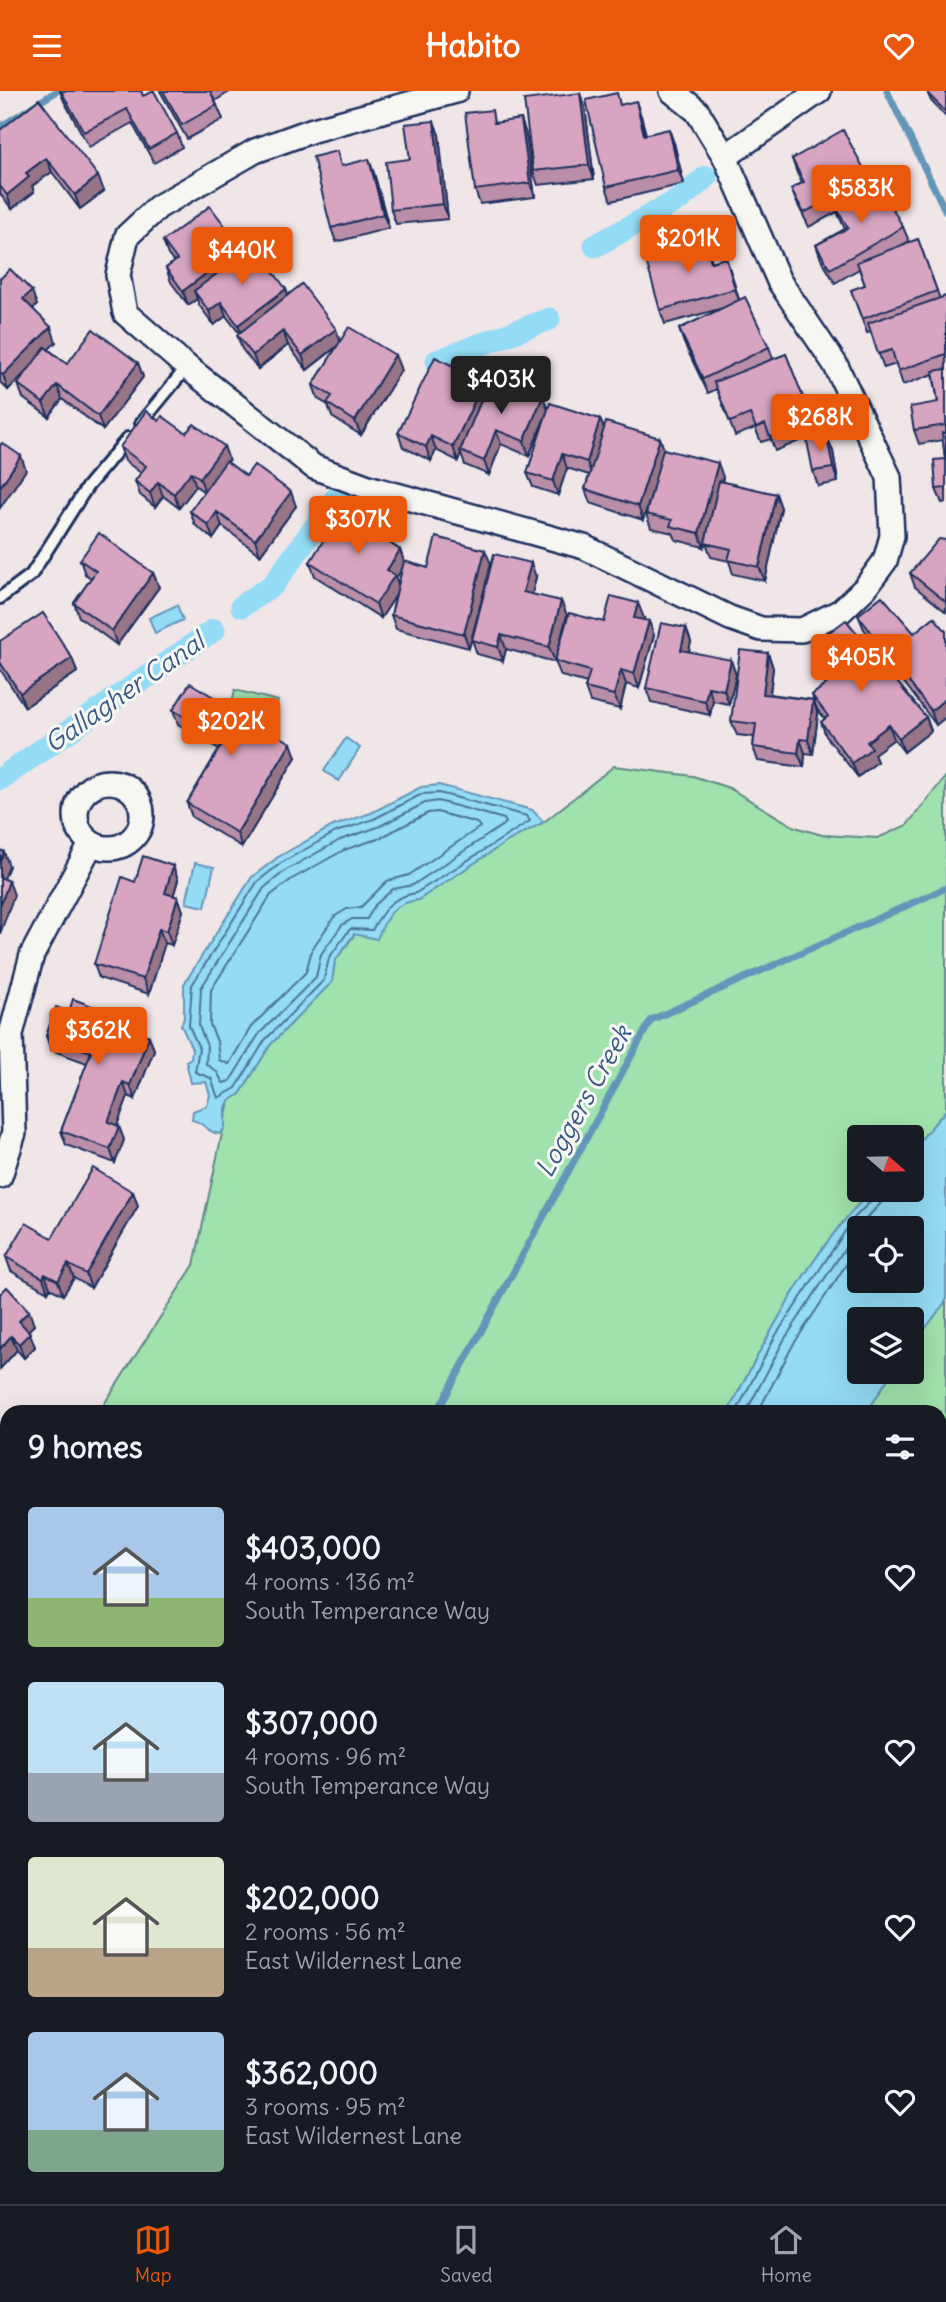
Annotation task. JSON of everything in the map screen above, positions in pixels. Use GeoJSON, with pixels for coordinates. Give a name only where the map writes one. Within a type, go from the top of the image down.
{"type":"FeatureCollection","features":[{"type":"Feature","properties":{"kind":"street"},"geometry":{"type":"LineString","coordinates":[[456,91],[313,130],[255,151],[150,214],[127,236],[118,275],[124,313],[187,367],[314,467],[368,487],[584,547],[730,618],[761,629],[802,631],[841,611],[885,561],[892,536],[889,477],[835,364],[779,281],[725,157],[697,111],[672,91]]}},
{"type":"Feature","properties":{"kind":"street"},"geometry":{"type":"LineString","coordinates":[[725,157],[819,91]]}},
{"type":"Feature","properties":{"kind":"street"},"geometry":{"type":"LineString","coordinates":[[0,1176],[14,1133],[11,1034],[32,955],[92,844]]}},
{"type":"Feature","properties":{"kind":"lane"},"geometry":{"type":"LineString","coordinates":[[0,598],[31,575],[87,487],[187,367]]}},
{"type":"Feature","properties":{"kind":"green space"},"geometry":{"type":"Polygon","coordinates":[[[235,690],[278,701],[273,722],[230,711],[235,690]]]}},
{"type":"Feature","properties":{"kind":"green space"},"geometry":{"type":"Polygon","coordinates":[[[614,766],[693,776],[729,788],[795,827],[822,835],[878,838],[907,825],[946,776],[946,1110],[924,1136],[924,1125],[847,1125],[847,1202],[861,1202],[829,1240],[792,1295],[732,1405],[104,1405],[194,1265],[229,1101],[240,1094],[271,1044],[332,982],[335,961],[355,934],[403,902],[418,900],[508,841],[544,822],[614,766]]]}},
{"type":"Feature","properties":{"kind":"green space"},"geometry":{"type":"Polygon","coordinates":[[[946,1301],[946,1405],[871,1405],[884,1384],[924,1384],[924,1330],[946,1301]]]}},
{"type":"Feature","properties":{"kind":"water"},"geometry":{"type":"Polygon","coordinates":[[[177,605],[183,620],[155,633],[149,618],[177,605]]]}},
{"type":"Feature","properties":{"kind":"water"},"geometry":{"type":"Polygon","coordinates":[[[346,738],[360,748],[339,781],[324,771],[346,738]]]}},
{"type":"Feature","properties":{"kind":"water"},"geometry":{"type":"Polygon","coordinates":[[[439,785],[532,810],[544,822],[508,841],[418,900],[396,908],[387,918],[377,939],[354,934],[335,961],[332,982],[271,1044],[240,1094],[229,1101],[225,1110],[225,1128],[220,1134],[192,1120],[193,1111],[207,1106],[210,1095],[206,1082],[191,1083],[186,1061],[191,1058],[192,1049],[181,1025],[184,1018],[184,984],[252,877],[278,857],[333,826],[371,813],[421,787],[439,785]]]}},
{"type":"Feature","properties":{"kind":"water"},"geometry":{"type":"Polygon","coordinates":[[[195,863],[214,867],[205,907],[186,903],[195,863]]]}},
{"type":"Feature","properties":{"kind":"water"},"geometry":{"type":"Polygon","coordinates":[[[946,1110],[946,1301],[924,1330],[924,1307],[847,1307],[847,1384],[884,1384],[871,1405],[732,1405],[792,1295],[847,1218],[847,1293],[924,1293],[924,1216],[848,1216],[861,1202],[924,1202],[924,1136],[946,1110]]]}},
{"type":"Feature","properties":{"kind":"building"},"geometry":{"type":"Polygon","coordinates":[[[61,91],[141,91],[143,96],[154,91],[177,133],[149,149],[127,109],[84,132],[61,91]]]}},
{"type":"Feature","properties":{"kind":"building"},"geometry":{"type":"Polygon","coordinates":[[[163,91],[210,91],[217,105],[182,125],[163,91]]]}},
{"type":"Feature","properties":{"kind":"building"},"geometry":{"type":"Polygon","coordinates":[[[931,91],[946,91],[946,112],[928,94],[931,91]]]}},
{"type":"Feature","properties":{"kind":"building"},"geometry":{"type":"Polygon","coordinates":[[[580,93],[589,165],[533,171],[524,100],[580,93]]]}},
{"type":"Feature","properties":{"kind":"building"},"geometry":{"type":"Polygon","coordinates":[[[617,93],[620,105],[636,101],[644,135],[669,129],[678,170],[606,187],[586,100],[617,93]]]}},
{"type":"Feature","properties":{"kind":"building"},"geometry":{"type":"Polygon","coordinates":[[[39,99],[98,176],[75,195],[46,158],[26,173],[29,177],[7,195],[0,186],[0,130],[39,99]]]}},
{"type":"Feature","properties":{"kind":"building"},"geometry":{"type":"Polygon","coordinates":[[[492,110],[494,123],[521,119],[530,183],[475,190],[465,113],[492,110]]]}},
{"type":"Feature","properties":{"kind":"building"},"geometry":{"type":"Polygon","coordinates":[[[434,121],[443,204],[391,210],[386,162],[410,159],[405,124],[434,121]]]}},
{"type":"Feature","properties":{"kind":"building"},"geometry":{"type":"Polygon","coordinates":[[[843,130],[869,178],[804,213],[791,189],[804,182],[792,159],[843,130]]]}},
{"type":"Feature","properties":{"kind":"building"},"geometry":{"type":"Polygon","coordinates":[[[337,151],[341,166],[369,159],[383,214],[331,228],[313,157],[337,151]]]}},
{"type":"Feature","properties":{"kind":"building"},"geometry":{"type":"Polygon","coordinates":[[[877,181],[903,227],[830,269],[816,245],[848,228],[835,205],[877,181]]]}},
{"type":"Feature","properties":{"kind":"building"},"geometry":{"type":"Polygon","coordinates":[[[210,206],[241,247],[183,291],[166,268],[177,260],[163,241],[210,206]]]}},
{"type":"Feature","properties":{"kind":"building"},"geometry":{"type":"Polygon","coordinates":[[[918,239],[937,291],[862,319],[851,290],[865,285],[857,262],[918,239]]]}},
{"type":"Feature","properties":{"kind":"building"},"geometry":{"type":"Polygon","coordinates":[[[705,240],[711,262],[726,258],[735,289],[660,310],[645,257],[705,240]]]}},
{"type":"Feature","properties":{"kind":"building"},"geometry":{"type":"Polygon","coordinates":[[[254,246],[286,289],[238,325],[221,302],[209,311],[194,291],[254,246]]]}},
{"type":"Feature","properties":{"kind":"building"},"geometry":{"type":"Polygon","coordinates":[[[10,269],[32,291],[23,299],[51,327],[3,375],[0,373],[0,279],[10,269]]]}},
{"type":"Feature","properties":{"kind":"building"},"geometry":{"type":"Polygon","coordinates":[[[302,284],[336,329],[302,355],[283,331],[253,355],[237,335],[302,284]]]}},
{"type":"Feature","properties":{"kind":"building"},"geometry":{"type":"Polygon","coordinates":[[[946,296],[946,354],[898,371],[892,350],[878,354],[868,323],[946,296]]]}},
{"type":"Feature","properties":{"kind":"building"},"geometry":{"type":"Polygon","coordinates":[[[745,297],[769,347],[703,379],[679,329],[745,297]]]}},
{"type":"Feature","properties":{"kind":"building"},"geometry":{"type":"Polygon","coordinates":[[[349,327],[395,355],[355,421],[327,403],[332,396],[313,385],[349,327]]]}},
{"type":"Feature","properties":{"kind":"building"},"geometry":{"type":"Polygon","coordinates":[[[93,329],[138,363],[98,416],[57,385],[43,403],[18,384],[45,347],[67,364],[93,329]]]}},
{"type":"Feature","properties":{"kind":"building"},"geometry":{"type":"Polygon","coordinates":[[[786,354],[812,420],[770,437],[765,424],[756,428],[750,414],[730,422],[714,382],[786,354]]]}},
{"type":"Feature","properties":{"kind":"building"},"geometry":{"type":"Polygon","coordinates":[[[435,357],[484,381],[453,447],[431,436],[426,447],[398,433],[435,357]]]}},
{"type":"Feature","properties":{"kind":"building"},"geometry":{"type":"Polygon","coordinates":[[[946,369],[946,425],[914,430],[910,407],[938,402],[933,371],[946,369]]]}},
{"type":"Feature","properties":{"kind":"building"},"geometry":{"type":"Polygon","coordinates":[[[492,374],[543,396],[524,441],[496,430],[484,461],[460,451],[492,374]]]}},
{"type":"Feature","properties":{"kind":"building"},"geometry":{"type":"Polygon","coordinates":[[[550,403],[600,419],[587,462],[562,454],[553,481],[527,473],[550,403]]]}},
{"type":"Feature","properties":{"kind":"building"},"geometry":{"type":"Polygon","coordinates":[[[146,411],[159,421],[162,416],[186,433],[194,424],[224,446],[200,478],[191,472],[174,494],[158,482],[150,493],[135,481],[146,466],[120,447],[146,411]]]}},
{"type":"Feature","properties":{"kind":"building"},"geometry":{"type":"Polygon","coordinates":[[[606,422],[660,438],[638,506],[585,489],[606,422]]]}},
{"type":"Feature","properties":{"kind":"building"},"geometry":{"type":"Polygon","coordinates":[[[942,433],[946,433],[946,488],[936,489],[934,460],[945,459],[942,433]]]}},
{"type":"Feature","properties":{"kind":"building"},"geometry":{"type":"Polygon","coordinates":[[[827,437],[833,468],[813,471],[807,441],[827,437]]]}},
{"type":"Feature","properties":{"kind":"building"},"geometry":{"type":"Polygon","coordinates":[[[2,443],[21,456],[0,487],[0,445],[2,443]]]}},
{"type":"Feature","properties":{"kind":"building"},"geometry":{"type":"Polygon","coordinates":[[[663,449],[718,463],[699,533],[670,526],[672,520],[646,514],[663,449]]]}},
{"type":"Feature","properties":{"kind":"building"},"geometry":{"type":"Polygon","coordinates":[[[226,461],[246,476],[254,465],[291,492],[255,540],[217,512],[208,525],[190,511],[226,461]]]}},
{"type":"Feature","properties":{"kind":"building"},"geometry":{"type":"Polygon","coordinates":[[[719,481],[776,494],[759,567],[728,560],[731,549],[705,543],[719,481]]]}},
{"type":"Feature","properties":{"kind":"building"},"geometry":{"type":"Polygon","coordinates":[[[341,512],[357,522],[362,514],[385,529],[380,537],[400,550],[387,570],[395,575],[376,604],[310,562],[341,512]]]}},
{"type":"Feature","properties":{"kind":"building"},"geometry":{"type":"Polygon","coordinates":[[[99,533],[153,573],[112,631],[74,603],[96,571],[80,560],[99,533]]]}},
{"type":"Feature","properties":{"kind":"building"},"geometry":{"type":"Polygon","coordinates":[[[436,537],[485,550],[464,634],[391,615],[404,561],[428,568],[436,537]]]}},
{"type":"Feature","properties":{"kind":"building"},"geometry":{"type":"Polygon","coordinates":[[[939,539],[946,540],[946,602],[910,573],[939,539]]]}},
{"type":"Feature","properties":{"kind":"building"},"geometry":{"type":"Polygon","coordinates":[[[494,554],[531,563],[523,592],[561,601],[549,647],[501,635],[498,647],[472,640],[494,554]]]}},
{"type":"Feature","properties":{"kind":"building"},"geometry":{"type":"Polygon","coordinates":[[[611,596],[638,603],[634,618],[649,621],[634,674],[621,670],[614,695],[585,688],[590,671],[555,661],[569,613],[604,622],[611,596]]]}},
{"type":"Feature","properties":{"kind":"building"},"geometry":{"type":"Polygon","coordinates":[[[882,596],[914,633],[934,617],[946,631],[946,698],[931,711],[858,615],[882,596]]]}},
{"type":"Feature","properties":{"kind":"building"},"geometry":{"type":"Polygon","coordinates":[[[43,613],[72,658],[20,693],[0,662],[0,641],[43,613]]]}},
{"type":"Feature","properties":{"kind":"building"},"geometry":{"type":"Polygon","coordinates":[[[846,620],[926,717],[899,738],[889,725],[867,742],[872,748],[852,763],[821,722],[828,716],[812,695],[837,676],[813,644],[846,620]]]}},
{"type":"Feature","properties":{"kind":"building"},"geometry":{"type":"Polygon","coordinates":[[[661,623],[686,628],[681,650],[731,660],[724,690],[708,687],[705,701],[646,688],[661,623]]]}},
{"type":"Feature","properties":{"kind":"building"},"geometry":{"type":"Polygon","coordinates":[[[740,650],[768,653],[763,694],[813,700],[808,740],[800,739],[798,753],[753,747],[756,724],[731,721],[740,650]]]}},
{"type":"Feature","properties":{"kind":"building"},"geometry":{"type":"Polygon","coordinates":[[[190,683],[291,743],[237,833],[187,803],[224,741],[173,710],[190,683]]]}},
{"type":"Feature","properties":{"kind":"building"},"geometry":{"type":"Polygon","coordinates":[[[143,856],[173,866],[165,893],[178,897],[167,931],[159,929],[143,979],[94,964],[122,877],[135,882],[143,856]]]}},
{"type":"Feature","properties":{"kind":"building"},"geometry":{"type":"Polygon","coordinates":[[[0,877],[9,881],[0,906],[0,877]]]}},
{"type":"Feature","properties":{"kind":"building"},"geometry":{"type":"Polygon","coordinates":[[[73,999],[135,1022],[132,1030],[149,1036],[130,1085],[123,1082],[108,1122],[119,1126],[110,1149],[61,1131],[91,1052],[46,1036],[56,1007],[69,1012],[73,999]]]}},
{"type":"Feature","properties":{"kind":"building"},"geometry":{"type":"Polygon","coordinates":[[[93,1168],[133,1192],[86,1274],[68,1264],[58,1281],[45,1274],[43,1278],[6,1257],[26,1223],[52,1238],[93,1168]]]}},
{"type":"Feature","properties":{"kind":"building"},"geometry":{"type":"Polygon","coordinates":[[[7,1287],[29,1311],[19,1321],[30,1333],[19,1344],[11,1336],[0,1349],[0,1294],[7,1287]]]}},
{"type":"Feature","properties":{"kind":"waterway"},"geometry":{"type":"LineString","coordinates":[[0,127],[57,91]]}},
{"type":"Feature","properties":{"kind":"waterway"},"geometry":{"type":"LineString","coordinates":[[887,91],[946,212]]}},
{"type":"Feature","properties":{"kind":"waterway","name":"Gallagher Canal"},"geometry":{"type":"LineString","coordinates":[[595,246],[680,199],[706,177]]}},
{"type":"Feature","properties":{"kind":"waterway","name":"Gallagher Canal"},"geometry":{"type":"LineString","coordinates":[[437,361],[549,319]]}},
{"type":"Feature","properties":{"kind":"waterway","name":"Gallagher Canal"},"geometry":{"type":"LineString","coordinates":[[242,606],[273,585],[336,498]]}},
{"type":"Feature","properties":{"kind":"waterway","name":"Gallagher Canal"},"geometry":{"type":"LineString","coordinates":[[0,779],[214,630]]}},
{"type":"Feature","properties":{"kind":"waterway","name":"Loggers Creek"},"geometry":{"type":"LineString","coordinates":[[441,1405],[651,1020],[946,888]]}}]}
